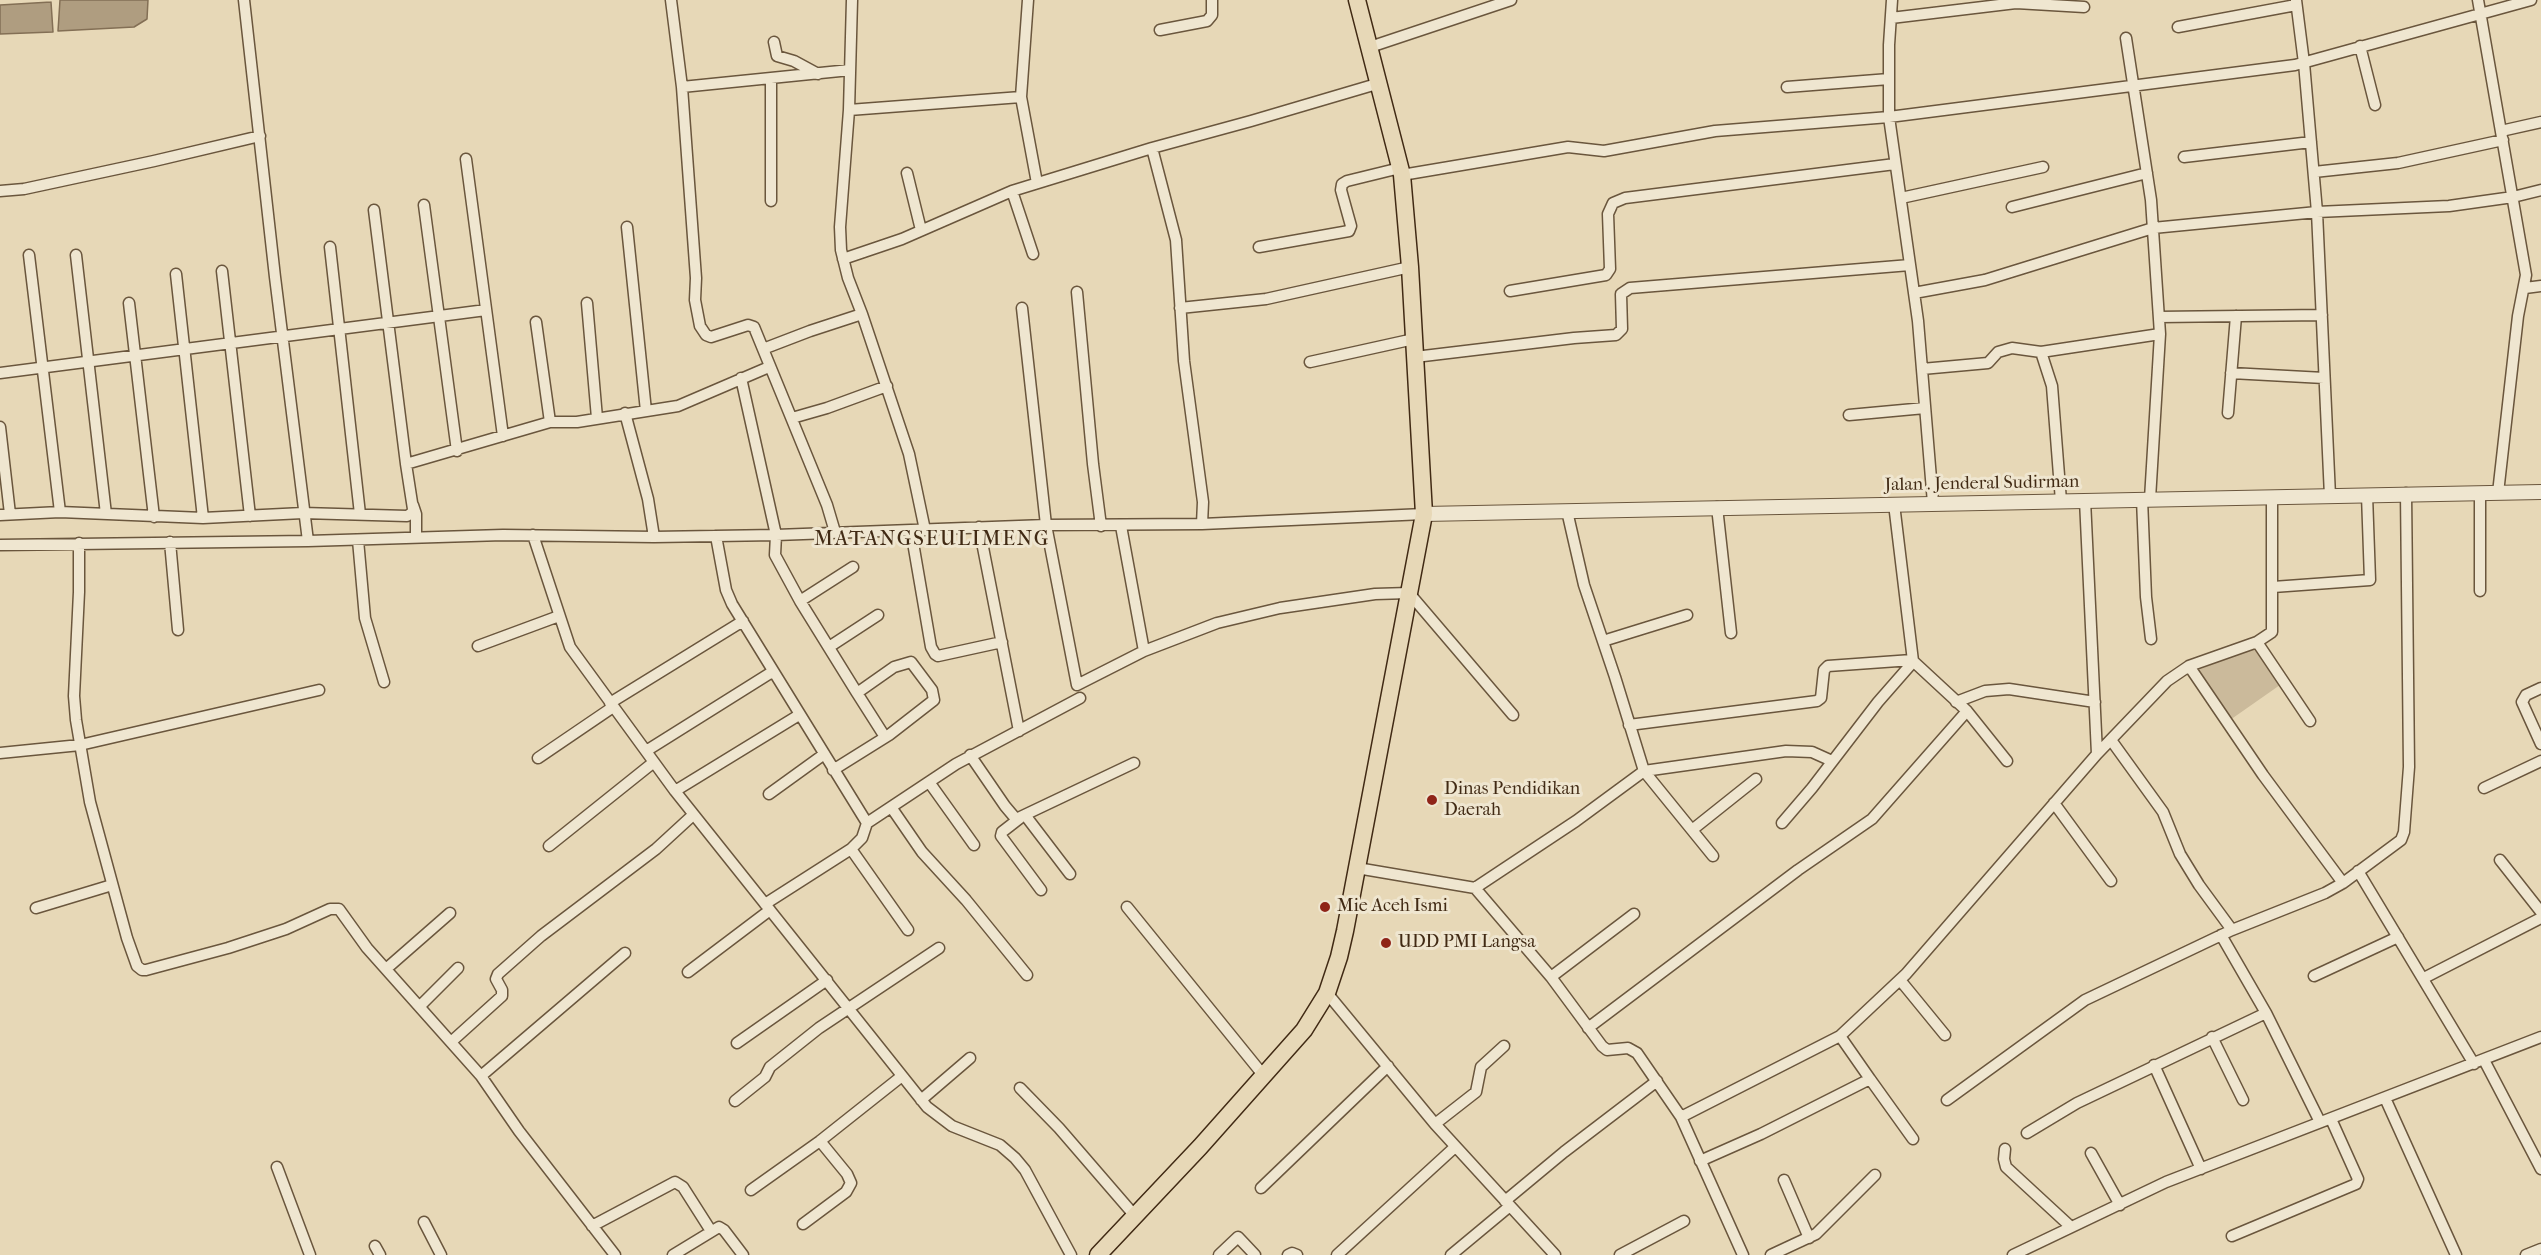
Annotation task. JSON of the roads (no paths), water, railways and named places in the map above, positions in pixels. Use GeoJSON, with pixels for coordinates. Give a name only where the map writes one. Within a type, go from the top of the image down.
{"type":"FeatureCollection","features":[{"type":"Feature","properties":{"kind":"highway"},"geometry":{"type":"LineString","coordinates":[[1098,1255],[1304,1030],[1327,993],[1339,957],[1424,514],[1410,267],[1401,171],[1357,0]]}},
{"type":"Feature","properties":{"kind":"street"},"geometry":{"type":"LineString","coordinates":[[244,0],[307,538]]}},
{"type":"Feature","properties":{"kind":"street"},"geometry":{"type":"LineString","coordinates":[[671,0],[682,87],[696,278],[695,300],[700,326],[705,335],[711,337],[750,324],[754,328],[827,505],[835,532]]}},
{"type":"Feature","properties":{"kind":"street"},"geometry":{"type":"LineString","coordinates":[[852,0],[849,110],[840,227],[843,259],[909,454],[924,526]]}},
{"type":"Feature","properties":{"kind":"street"},"geometry":{"type":"LineString","coordinates":[[1028,0],[1022,97],[1037,183]]}},
{"type":"Feature","properties":{"kind":"street"},"geometry":{"type":"LineString","coordinates":[[1161,30],[1207,21],[1212,15],[1212,0]]}},
{"type":"Feature","properties":{"kind":"street"},"geometry":{"type":"LineString","coordinates":[[1370,47],[1511,0]]}},
{"type":"Feature","properties":{"kind":"street"},"geometry":{"type":"LineString","coordinates":[[1892,0],[1890,117],[1914,293],[1933,503]]}},
{"type":"Feature","properties":{"kind":"street"},"geometry":{"type":"LineString","coordinates":[[2478,0],[2526,275],[2518,316],[2498,493]]}},
{"type":"Feature","properties":{"kind":"street"},"geometry":{"type":"LineString","coordinates":[[1259,248],[1347,232],[1351,226],[1341,189],[1342,184],[1347,181],[1568,147],[1604,152],[1715,131],[1890,117],[2134,87],[2304,63],[2531,0]]}},
{"type":"Feature","properties":{"kind":"street"},"geometry":{"type":"LineString","coordinates":[[1891,18],[2016,3],[2084,7]]}},
{"type":"Feature","properties":{"kind":"street"},"geometry":{"type":"LineString","coordinates":[[2178,27],[2296,3],[2318,212],[2330,496]]}},
{"type":"Feature","properties":{"kind":"street"},"geometry":{"type":"LineString","coordinates":[[2126,38],[2147,173],[2160,334],[2146,499],[2144,569],[2151,639]]}},
{"type":"Feature","properties":{"kind":"street"},"geometry":{"type":"LineString","coordinates":[[774,42],[779,58],[794,61],[818,74]]}},
{"type":"Feature","properties":{"kind":"street"},"geometry":{"type":"LineString","coordinates":[[2360,46],[2375,105]]}},
{"type":"Feature","properties":{"kind":"street"},"geometry":{"type":"LineString","coordinates":[[682,87],[850,70]]}},
{"type":"Feature","properties":{"kind":"street"},"geometry":{"type":"LineString","coordinates":[[771,79],[771,201]]}},
{"type":"Feature","properties":{"kind":"street"},"geometry":{"type":"LineString","coordinates":[[1787,87],[1889,79]]}},
{"type":"Feature","properties":{"kind":"street"},"geometry":{"type":"LineString","coordinates":[[843,259],[921,230],[1012,191],[1152,148],[1251,122],[1380,83]]}},
{"type":"Feature","properties":{"kind":"street"},"geometry":{"type":"LineString","coordinates":[[849,110],[1022,97]]}},
{"type":"Feature","properties":{"kind":"street"},"geometry":{"type":"LineString","coordinates":[[2314,172],[2398,163],[2502,136],[2541,122]]}},
{"type":"Feature","properties":{"kind":"street"},"geometry":{"type":"LineString","coordinates":[[0,191],[24,189],[260,136]]}},
{"type":"Feature","properties":{"kind":"street"},"geometry":{"type":"LineString","coordinates":[[2184,157],[2311,142]]}},
{"type":"Feature","properties":{"kind":"street"},"geometry":{"type":"LineString","coordinates":[[1152,148],[1176,240],[1184,361],[1203,502],[1202,521]]}},
{"type":"Feature","properties":{"kind":"street"},"geometry":{"type":"LineString","coordinates":[[466,159],[502,436]]}},
{"type":"Feature","properties":{"kind":"street"},"geometry":{"type":"LineString","coordinates":[[1510,291],[1606,275],[1610,269],[1608,214],[1613,203],[1625,198],[1895,164]]}},
{"type":"Feature","properties":{"kind":"street"},"geometry":{"type":"LineString","coordinates":[[1901,198],[2043,167]]}},
{"type":"Feature","properties":{"kind":"street"},"geometry":{"type":"LineString","coordinates":[[907,173],[921,230]]}},
{"type":"Feature","properties":{"kind":"street"},"geometry":{"type":"LineString","coordinates":[[2012,207],[2147,173]]}},
{"type":"Feature","properties":{"kind":"street"},"geometry":{"type":"LineString","coordinates":[[1914,293],[1985,280],[2153,228],[2318,212],[2449,206],[2513,197],[2541,190]]}},
{"type":"Feature","properties":{"kind":"street"},"geometry":{"type":"LineString","coordinates":[[1012,191],[1033,254]]}},
{"type":"Feature","properties":{"kind":"street"},"geometry":{"type":"LineString","coordinates":[[424,205],[457,451]]}},
{"type":"Feature","properties":{"kind":"street"},"geometry":{"type":"LineString","coordinates":[[374,210],[406,464],[416,514],[416,537]]}},
{"type":"Feature","properties":{"kind":"street"},"geometry":{"type":"LineString","coordinates":[[627,227],[646,411]]}},
{"type":"Feature","properties":{"kind":"street"},"geometry":{"type":"LineString","coordinates":[[330,246],[360,514]]}},
{"type":"Feature","properties":{"kind":"street"},"geometry":{"type":"LineString","coordinates":[[29,255],[60,512]]}},
{"type":"Feature","properties":{"kind":"street"},"geometry":{"type":"LineString","coordinates":[[76,255],[106,514]]}},
{"type":"Feature","properties":{"kind":"street"},"geometry":{"type":"LineString","coordinates":[[1415,357],[1616,335],[1622,329],[1621,294],[1630,288],[1910,264]]}},
{"type":"Feature","properties":{"kind":"street"},"geometry":{"type":"LineString","coordinates":[[1180,308],[1266,299],[1410,267]]}},
{"type":"Feature","properties":{"kind":"street"},"geometry":{"type":"LineString","coordinates":[[222,271],[250,516]]}},
{"type":"Feature","properties":{"kind":"street"},"geometry":{"type":"LineString","coordinates":[[176,274],[203,518]]}},
{"type":"Feature","properties":{"kind":"street"},"geometry":{"type":"LineString","coordinates":[[2525,288],[2541,286]]}},
{"type":"Feature","properties":{"kind":"street"},"geometry":{"type":"LineString","coordinates":[[1077,292],[1093,464],[1101,523]]}},
{"type":"Feature","properties":{"kind":"street"},"geometry":{"type":"LineString","coordinates":[[129,303],[154,517]]}},
{"type":"Feature","properties":{"kind":"street"},"geometry":{"type":"LineString","coordinates":[[587,303],[597,418]]}},
{"type":"Feature","properties":{"kind":"street"},"geometry":{"type":"LineString","coordinates":[[1022,308],[1046,523],[1077,685],[1144,651],[1217,623],[1280,608],[1375,594],[1409,593],[1512,715]]}},
{"type":"Feature","properties":{"kind":"street"},"geometry":{"type":"LineString","coordinates":[[0,373],[486,310]]}},
{"type":"Feature","properties":{"kind":"street"},"geometry":{"type":"LineString","coordinates":[[763,349],[862,314]]}},
{"type":"Feature","properties":{"kind":"street"},"geometry":{"type":"LineString","coordinates":[[2159,316],[2322,315]]}},
{"type":"Feature","properties":{"kind":"street"},"geometry":{"type":"LineString","coordinates":[[2228,413],[2236,316]]}},
{"type":"Feature","properties":{"kind":"street"},"geometry":{"type":"LineString","coordinates":[[536,322],[550,422]]}},
{"type":"Feature","properties":{"kind":"street"},"geometry":{"type":"LineString","coordinates":[[1922,369],[1988,363],[1998,352],[2012,348],[2041,352],[2160,334]]}},
{"type":"Feature","properties":{"kind":"street"},"geometry":{"type":"LineString","coordinates":[[1310,362],[1414,339]]}},
{"type":"Feature","properties":{"kind":"street"},"geometry":{"type":"LineString","coordinates":[[2041,352],[2052,386],[2061,501]]}},
{"type":"Feature","properties":{"kind":"street"},"geometry":{"type":"LineString","coordinates":[[406,464],[457,451],[550,422],[597,418],[682,404],[769,367]]}},
{"type":"Feature","properties":{"kind":"street"},"geometry":{"type":"LineString","coordinates":[[2231,373],[2324,378]]}},
{"type":"Feature","properties":{"kind":"street"},"geometry":{"type":"LineString","coordinates":[[741,378],[776,536],[775,555],[800,601],[885,737]]}},
{"type":"Feature","properties":{"kind":"street"},"geometry":{"type":"LineString","coordinates":[[792,418],[887,386]]}},
{"type":"Feature","properties":{"kind":"street"},"geometry":{"type":"LineString","coordinates":[[1848,415],[1925,408]]}},
{"type":"Feature","properties":{"kind":"street"},"geometry":{"type":"LineString","coordinates":[[625,413],[648,499],[654,537]]}},
{"type":"Feature","properties":{"kind":"street"},"geometry":{"type":"LineString","coordinates":[[0,427],[5,515],[60,512],[203,518],[250,516],[304,518],[360,514],[407,516],[413,512],[413,503]]}},
{"type":"Feature","properties":{"kind":"street","name":"Jalan . Jenderal Sudirman"},"geometry":{"type":"LineString","coordinates":[[1424,514],[2541,492]]}},
{"type":"Feature","properties":{"kind":"street"},"geometry":{"type":"LineString","coordinates":[[1947,1100],[2085,1000],[2232,930],[2343,883],[2401,840],[2404,832],[2409,766],[2406,493]]}},
{"type":"Feature","properties":{"kind":"street"},"geometry":{"type":"LineString","coordinates":[[2480,493],[2480,591]]}},
{"type":"Feature","properties":{"kind":"street"},"geometry":{"type":"LineString","coordinates":[[2273,587],[2370,580],[2367,495]]}},
{"type":"Feature","properties":{"kind":"street"},"geometry":{"type":"LineString","coordinates":[[1681,1117],[1839,1036],[1900,980],[2097,754],[2168,681],[2189,666],[2257,642],[2271,632],[2273,628],[2272,498]]}},
{"type":"Feature","properties":{"kind":"street"},"geometry":{"type":"LineString","coordinates":[[2085,500],[2097,754]]}},
{"type":"Feature","properties":{"kind":"street"},"geometry":{"type":"LineString","coordinates":[[1894,504],[1913,661],[1967,711],[2007,761]]}},
{"type":"Feature","properties":{"kind":"street"},"geometry":{"type":"LineString","coordinates":[[1717,507],[1731,633]]}},
{"type":"Feature","properties":{"kind":"street"},"geometry":{"type":"LineString","coordinates":[[1567,511],[1584,585],[1644,771],[1713,856]]}},
{"type":"Feature","properties":{"kind":"street"},"geometry":{"type":"LineString","coordinates":[[0,545],[533,535],[776,536],[835,532],[911,531],[924,526],[980,527],[1046,523],[1101,523],[1120,526],[1424,514]]}},
{"type":"Feature","properties":{"kind":"street"},"geometry":{"type":"LineString","coordinates":[[1120,526],[1144,651]]}},
{"type":"Feature","properties":{"kind":"street"},"geometry":{"type":"LineString","coordinates":[[980,527],[1019,731]]}},
{"type":"Feature","properties":{"kind":"street"},"geometry":{"type":"LineString","coordinates":[[911,531],[934,653],[938,656],[1002,642]]}},
{"type":"Feature","properties":{"kind":"street"},"geometry":{"type":"LineString","coordinates":[[533,535],[570,646],[675,791],[933,1113],[952,1126],[1000,1145],[1016,1158],[1025,1170],[1071,1255]]}},
{"type":"Feature","properties":{"kind":"street"},"geometry":{"type":"LineString","coordinates":[[716,536],[726,590],[772,672],[867,824]]}},
{"type":"Feature","properties":{"kind":"street"},"geometry":{"type":"LineString","coordinates":[[358,540],[365,618],[384,682]]}},
{"type":"Feature","properties":{"kind":"street"},"geometry":{"type":"LineString","coordinates":[[170,542],[178,630]]}},
{"type":"Feature","properties":{"kind":"street"},"geometry":{"type":"LineString","coordinates":[[79,543],[80,592],[74,696],[80,746],[90,802],[137,966],[142,970],[248,942],[286,929],[334,908],[342,912],[362,942],[481,1076],[519,1131],[615,1255]]}},
{"type":"Feature","properties":{"kind":"street"},"geometry":{"type":"LineString","coordinates":[[800,601],[853,567]]}},
{"type":"Feature","properties":{"kind":"street"},"geometry":{"type":"LineString","coordinates":[[829,647],[878,615]]}},
{"type":"Feature","properties":{"kind":"street"},"geometry":{"type":"LineString","coordinates":[[1603,641],[1687,615]]}},
{"type":"Feature","properties":{"kind":"street"},"geometry":{"type":"LineString","coordinates":[[478,646],[559,616]]}},
{"type":"Feature","properties":{"kind":"street"},"geometry":{"type":"LineString","coordinates":[[538,758],[612,705],[743,621]]}},
{"type":"Feature","properties":{"kind":"street"},"geometry":{"type":"LineString","coordinates":[[2257,642],[2310,721]]}},
{"type":"Feature","properties":{"kind":"street"},"geometry":{"type":"LineString","coordinates":[[833,770],[885,737],[933,701],[935,697],[914,664],[908,661],[894,667],[857,693]]}},
{"type":"Feature","properties":{"kind":"street"},"geometry":{"type":"LineString","coordinates":[[1629,725],[1817,701],[1821,698],[1824,670],[1828,666],[1913,661]]}},
{"type":"Feature","properties":{"kind":"street"},"geometry":{"type":"LineString","coordinates":[[1782,823],[1913,661]]}},
{"type":"Feature","properties":{"kind":"street"},"geometry":{"type":"LineString","coordinates":[[2189,666],[2263,775],[2343,883]]}},
{"type":"Feature","properties":{"kind":"street"},"geometry":{"type":"LineString","coordinates":[[646,751],[772,672]]}},
{"type":"Feature","properties":{"kind":"street"},"geometry":{"type":"LineString","coordinates":[[1956,702],[1985,691],[2009,688],[2095,702]]}},
{"type":"Feature","properties":{"kind":"street"},"geometry":{"type":"LineString","coordinates":[[2541,688],[2526,695],[2522,702],[2541,744]]}},
{"type":"Feature","properties":{"kind":"street"},"geometry":{"type":"LineString","coordinates":[[0,753],[80,746],[319,690]]}},
{"type":"Feature","properties":{"kind":"street"},"geometry":{"type":"LineString","coordinates":[[688,972],[767,907],[851,849],[862,838],[867,824],[891,807],[970,755],[1080,698]]}},
{"type":"Feature","properties":{"kind":"street"},"geometry":{"type":"LineString","coordinates":[[1588,1028],[1798,870],[1872,819],[1967,711]]}},
{"type":"Feature","properties":{"kind":"street"},"geometry":{"type":"LineString","coordinates":[[675,791],[799,715]]}},
{"type":"Feature","properties":{"kind":"street"},"geometry":{"type":"LineString","coordinates":[[2111,740],[2163,812],[2180,854],[2199,885],[2232,930]]}},
{"type":"Feature","properties":{"kind":"street"},"geometry":{"type":"LineString","coordinates":[[1475,888],[1575,821],[1644,771],[1786,751],[1812,752],[1832,761]]}},
{"type":"Feature","properties":{"kind":"street"},"geometry":{"type":"LineString","coordinates":[[769,794],[824,755]]}},
{"type":"Feature","properties":{"kind":"street"},"geometry":{"type":"LineString","coordinates":[[970,755],[1010,813],[1015,818],[1022,817]]}},
{"type":"Feature","properties":{"kind":"street"},"geometry":{"type":"LineString","coordinates":[[2484,788],[2541,761]]}},
{"type":"Feature","properties":{"kind":"street"},"geometry":{"type":"LineString","coordinates":[[549,846],[654,762]]}},
{"type":"Feature","properties":{"kind":"street"},"geometry":{"type":"LineString","coordinates":[[1041,890],[1000,836],[1022,817],[1134,763]]}},
{"type":"Feature","properties":{"kind":"street"},"geometry":{"type":"LineString","coordinates":[[1692,830],[1756,779]]}},
{"type":"Feature","properties":{"kind":"street"},"geometry":{"type":"LineString","coordinates":[[929,782],[974,845]]}},
{"type":"Feature","properties":{"kind":"street"},"geometry":{"type":"LineString","coordinates":[[2054,803],[2111,881]]}},
{"type":"Feature","properties":{"kind":"street"},"geometry":{"type":"LineString","coordinates":[[891,807],[922,852],[966,900],[1026,975]]}},
{"type":"Feature","properties":{"kind":"street"},"geometry":{"type":"LineString","coordinates":[[451,1042],[502,996],[502,990],[496,979],[498,974],[541,936],[656,849],[693,815]]}},
{"type":"Feature","properties":{"kind":"street"},"geometry":{"type":"LineString","coordinates":[[1022,817],[1070,874]]}},
{"type":"Feature","properties":{"kind":"street"},"geometry":{"type":"LineString","coordinates":[[851,849],[908,930]]}},
{"type":"Feature","properties":{"kind":"street"},"geometry":{"type":"LineString","coordinates":[[2500,860],[2541,912]]}},
{"type":"Feature","properties":{"kind":"street"},"geometry":{"type":"LineString","coordinates":[[1357,868],[1475,888],[1551,977],[1607,1050],[1628,1048],[1637,1053],[1681,1117],[1743,1255]]}},
{"type":"Feature","properties":{"kind":"street"},"geometry":{"type":"LineString","coordinates":[[2358,872],[2479,1062],[2541,1169]]}},
{"type":"Feature","properties":{"kind":"street"},"geometry":{"type":"LineString","coordinates":[[36,908],[112,885]]}},
{"type":"Feature","properties":{"kind":"street"},"geometry":{"type":"LineString","coordinates":[[1127,908],[1264,1076]]}},
{"type":"Feature","properties":{"kind":"street"},"geometry":{"type":"LineString","coordinates":[[386,969],[450,913]]}},
{"type":"Feature","properties":{"kind":"street"},"geometry":{"type":"LineString","coordinates":[[1551,977],[1634,914]]}},
{"type":"Feature","properties":{"kind":"street"},"geometry":{"type":"LineString","coordinates":[[2424,978],[2541,918]]}},
{"type":"Feature","properties":{"kind":"street"},"geometry":{"type":"LineString","coordinates":[[2221,935],[2358,1179],[2356,1184],[2232,1236]]}},
{"type":"Feature","properties":{"kind":"street"},"geometry":{"type":"LineString","coordinates":[[2314,976],[2398,937]]}},
{"type":"Feature","properties":{"kind":"street"},"geometry":{"type":"LineString","coordinates":[[735,1101],[765,1077],[770,1067],[802,1042],[939,948]]}},
{"type":"Feature","properties":{"kind":"street"},"geometry":{"type":"LineString","coordinates":[[481,1076],[625,953]]}},
{"type":"Feature","properties":{"kind":"street"},"geometry":{"type":"LineString","coordinates":[[420,1006],[458,968]]}},
{"type":"Feature","properties":{"kind":"street"},"geometry":{"type":"LineString","coordinates":[[737,1043],[827,980]]}},
{"type":"Feature","properties":{"kind":"street"},"geometry":{"type":"LineString","coordinates":[[1900,980],[1945,1035]]}},
{"type":"Feature","properties":{"kind":"street"},"geometry":{"type":"LineString","coordinates":[[1327,993],[1455,1147],[1555,1255]]}},
{"type":"Feature","properties":{"kind":"street"},"geometry":{"type":"LineString","coordinates":[[2026,1133],[2077,1103],[2266,1012]]}},
{"type":"Feature","properties":{"kind":"street"},"geometry":{"type":"LineString","coordinates":[[1839,1036],[1913,1139]]}},
{"type":"Feature","properties":{"kind":"street"},"geometry":{"type":"LineString","coordinates":[[2212,1037],[2243,1100]]}},
{"type":"Feature","properties":{"kind":"street"},"geometry":{"type":"LineString","coordinates":[[2016,1254],[2120,1204],[2201,1169],[2541,1037]]}},
{"type":"Feature","properties":{"kind":"street"},"geometry":{"type":"LineString","coordinates":[[1435,1124],[1476,1092],[1481,1067],[1504,1046]]}},
{"type":"Feature","properties":{"kind":"street"},"geometry":{"type":"LineString","coordinates":[[921,1100],[970,1058]]}},
{"type":"Feature","properties":{"kind":"street"},"geometry":{"type":"LineString","coordinates":[[2154,1065],[2201,1169]]}},
{"type":"Feature","properties":{"kind":"street"},"geometry":{"type":"LineString","coordinates":[[1260,1188],[1388,1066]]}},
{"type":"Feature","properties":{"kind":"street"},"geometry":{"type":"LineString","coordinates":[[751,1190],[820,1141],[902,1077]]}},
{"type":"Feature","properties":{"kind":"street"},"geometry":{"type":"LineString","coordinates":[[1700,1161],[1761,1134],[1870,1079]]}},
{"type":"Feature","properties":{"kind":"street"},"geometry":{"type":"LineString","coordinates":[[1451,1255],[1564,1152],[1657,1082]]}},
{"type":"Feature","properties":{"kind":"street"},"geometry":{"type":"LineString","coordinates":[[1020,1088],[1059,1128],[1136,1216]]}},
{"type":"Feature","properties":{"kind":"street"},"geometry":{"type":"LineString","coordinates":[[2385,1098],[2456,1255]]}},
{"type":"Feature","properties":{"kind":"street"},"geometry":{"type":"LineString","coordinates":[[803,1224],[846,1192],[851,1183],[847,1174],[820,1141]]}},
{"type":"Feature","properties":{"kind":"street"},"geometry":{"type":"LineString","coordinates":[[1337,1255],[1455,1147]]}},
{"type":"Feature","properties":{"kind":"street"},"geometry":{"type":"LineString","coordinates":[[2005,1149],[2006,1167],[2072,1227]]}},
{"type":"Feature","properties":{"kind":"street"},"geometry":{"type":"LineString","coordinates":[[2091,1153],[2120,1204]]}},
{"type":"Feature","properties":{"kind":"street"},"geometry":{"type":"LineString","coordinates":[[277,1167],[310,1255]]}},
{"type":"Feature","properties":{"kind":"street"},"geometry":{"type":"LineString","coordinates":[[1771,1255],[1809,1238],[1875,1175]]}},
{"type":"Feature","properties":{"kind":"street"},"geometry":{"type":"LineString","coordinates":[[1784,1180],[1809,1238]]}},
{"type":"Feature","properties":{"kind":"street"},"geometry":{"type":"LineString","coordinates":[[592,1226],[675,1182],[683,1186],[711,1231]]}},
{"type":"Feature","properties":{"kind":"street"},"geometry":{"type":"LineString","coordinates":[[1620,1255],[1684,1221]]}},
{"type":"Feature","properties":{"kind":"street"},"geometry":{"type":"LineString","coordinates":[[424,1222],[441,1255]]}},
{"type":"Feature","properties":{"kind":"street"},"geometry":{"type":"LineString","coordinates":[[673,1255],[718,1227],[722,1228],[743,1255]]}},
{"type":"Feature","properties":{"kind":"street"},"geometry":{"type":"LineString","coordinates":[[1219,1255],[1238,1237],[1256,1255]]}},
{"type":"Feature","properties":{"kind":"street"},"geometry":{"type":"LineString","coordinates":[[2526,1255],[2541,1249]]}},
{"type":"Feature","properties":{"kind":"street"},"geometry":{"type":"LineString","coordinates":[[1288,1255],[1294,1253],[1297,1255]]}},
{"type":"Feature","properties":{"kind":"place","name":"Dinas Pendidikan Daerah"},"geometry":{"type":"Point","coordinates":[1432,800]}},
{"type":"Feature","properties":{"kind":"place","name":"Mie Aceh Ismi"},"geometry":{"type":"Point","coordinates":[1325,907]}},
{"type":"Feature","properties":{"kind":"place","name":"UDD PMI Langsa"},"geometry":{"type":"Point","coordinates":[1386,943]}},
{"type":"Feature","properties":{"kind":"district","name":"MATANGSEULIMENG"},"geometry":{"type":"Point","coordinates":[932,540]}}]}
